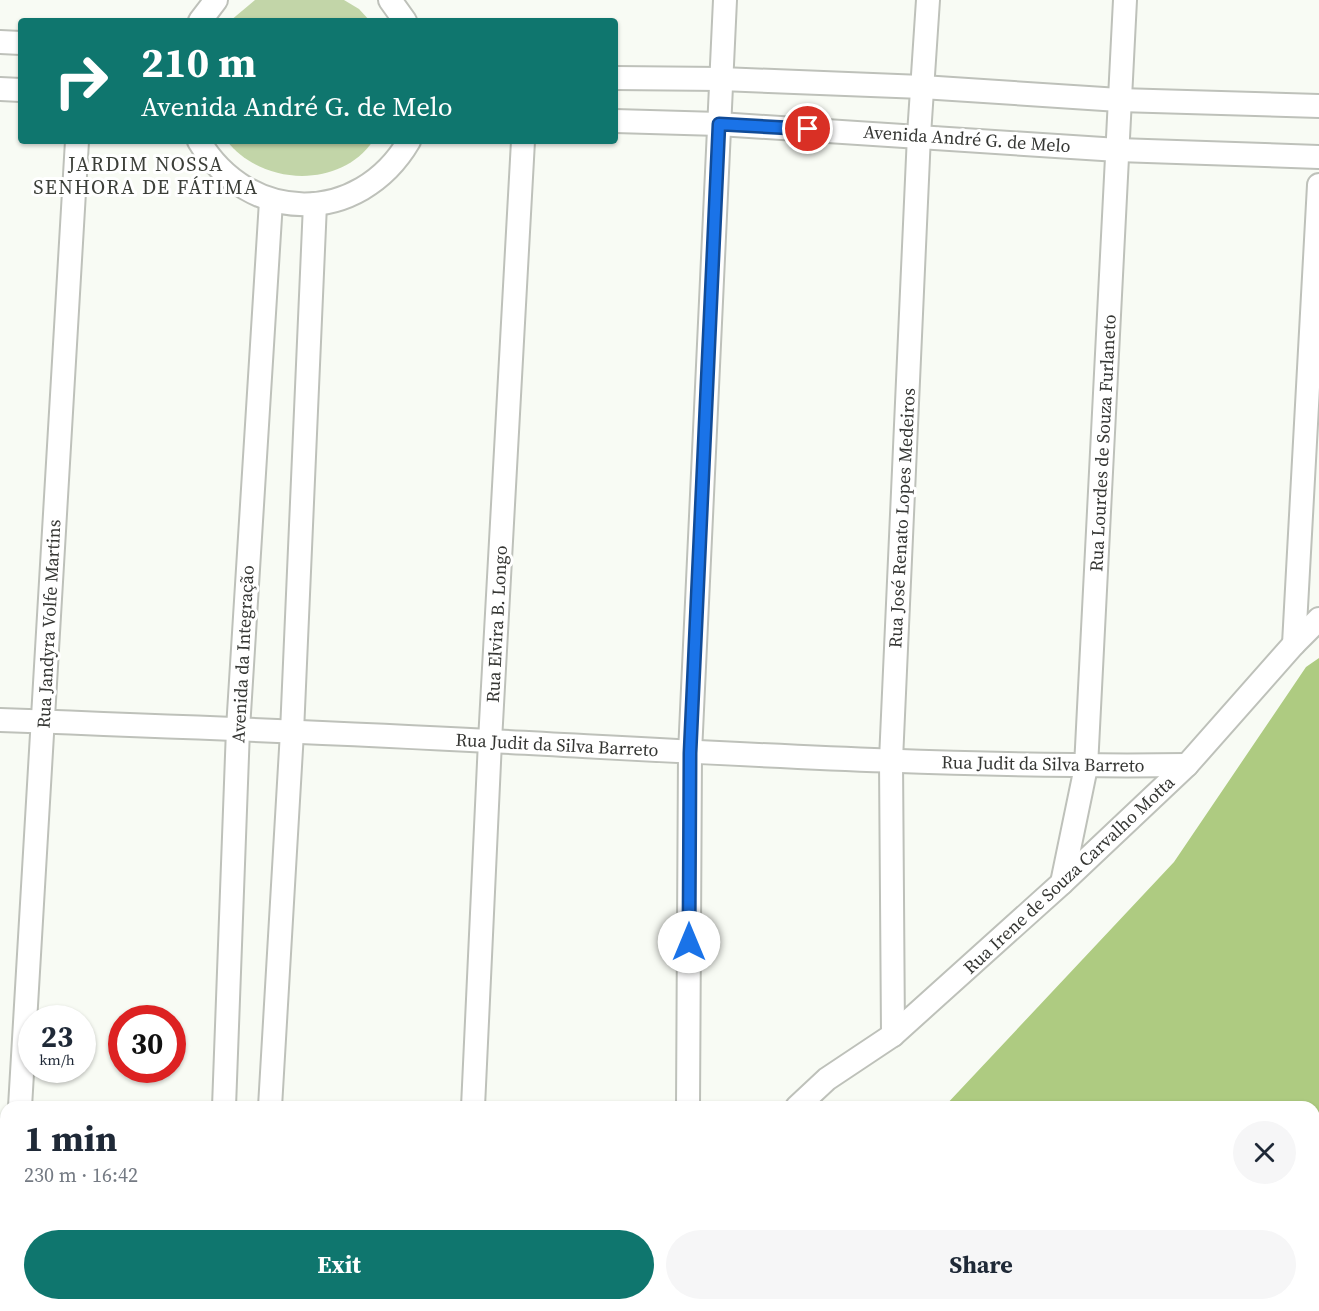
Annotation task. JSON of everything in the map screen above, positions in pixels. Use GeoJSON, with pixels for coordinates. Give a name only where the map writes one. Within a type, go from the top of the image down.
{"type":"FeatureCollection","features":[{"type":"Feature","properties":{"kind":"street"},"geometry":{"type":"LineString","coordinates":[[202,18],[216,0]]}},
{"type":"Feature","properties":{"kind":"street"},"geometry":{"type":"LineString","coordinates":[[390,0],[403,18]]}},
{"type":"Feature","properties":{"kind":"street"},"geometry":{"type":"LineString","coordinates":[[688,1101],[690,753],[725,0]]}},
{"type":"Feature","properties":{"kind":"street","name":"Rua José Renato Lopes Medeiros"},"geometry":{"type":"LineString","coordinates":[[893,1035],[891,760],[919,135],[928,0]]}},
{"type":"Feature","properties":{"kind":"street","name":"Rua Lourdes de Souza Furlaneto"},"geometry":{"type":"LineString","coordinates":[[1062,883],[1086,767],[1125,0]]}},
{"type":"Feature","properties":{"kind":"street"},"geometry":{"type":"LineString","coordinates":[[0,42],[18,43]]}},
{"type":"Feature","properties":{"kind":"street"},"geometry":{"type":"LineString","coordinates":[[618,78],[721,79],[922,87],[1119,100],[1319,106]]}},
{"type":"Feature","properties":{"kind":"street"},"geometry":{"type":"LineString","coordinates":[[0,89],[18,90]]}},
{"type":"Feature","properties":{"kind":"street","name":"Avenida André G. de Melo"},"geometry":{"type":"LineString","coordinates":[[618,121],[919,135],[1118,150],[1319,158]]}},
{"type":"Feature","properties":{"kind":"street","name":"Rua Jandyra Volfe Martins"},"geometry":{"type":"LineString","coordinates":[[20,1101],[76,144]]}},
{"type":"Feature","properties":{"kind":"street"},"geometry":{"type":"LineString","coordinates":[[201,144],[210,160],[237,185],[271,201],[315,204],[339,200],[362,190],[382,176],[407,144]]}},
{"type":"Feature","properties":{"kind":"street","name":"Rua Elvira B. Longo"},"geometry":{"type":"LineString","coordinates":[[473,1101],[490,741],[523,144]]}},
{"type":"Feature","properties":{"kind":"street"},"geometry":{"type":"LineString","coordinates":[[1294,644],[1319,185]]}},
{"type":"Feature","properties":{"kind":"street","name":"Avenida da Integração"},"geometry":{"type":"LineString","coordinates":[[224,1101],[238,729],[271,201]]}},
{"type":"Feature","properties":{"kind":"street"},"geometry":{"type":"LineString","coordinates":[[270,1101],[292,732],[315,204]]}},
{"type":"Feature","properties":{"kind":"street","name":"Rua Irene de Souza Carvalho Motta"},"geometry":{"type":"LineString","coordinates":[[803,1101],[827,1079],[893,1035],[1062,883],[1187,765],[1319,619]]}},
{"type":"Feature","properties":{"kind":"street","name":"Rua Judit da Silva Barreto"},"geometry":{"type":"LineString","coordinates":[[0,720],[490,741],[690,753],[1086,767],[1187,765]]}},
{"type":"Feature","properties":{"kind":"green space"},"geometry":{"type":"Polygon","coordinates":[[[255,0],[344,0],[359,9],[367,18],[234,18],[255,0]]]}},
{"type":"Feature","properties":{"kind":"green space"},"geometry":{"type":"Polygon","coordinates":[[[230,144],[370,144],[359,157],[341,168],[322,174],[301,176],[260,167],[242,156],[230,144]]]}},
{"type":"Feature","properties":{"kind":"green space"},"geometry":{"type":"Polygon","coordinates":[[[1319,658],[1319,1101],[950,1101],[1174,862],[1306,667],[1319,658]]]}},
{"type":"Feature","properties":{"kind":"district","name":"JARDIM NOSSA SENHORA DE FÁTIMA"},"geometry":{"type":"Point","coordinates":[146,176]}},
{"type":"Feature","properties":{"kind":"route"},"geometry":{"type":"LineString","coordinates":[[689,942],[690,753],[719,124],[808,129]]}}]}
